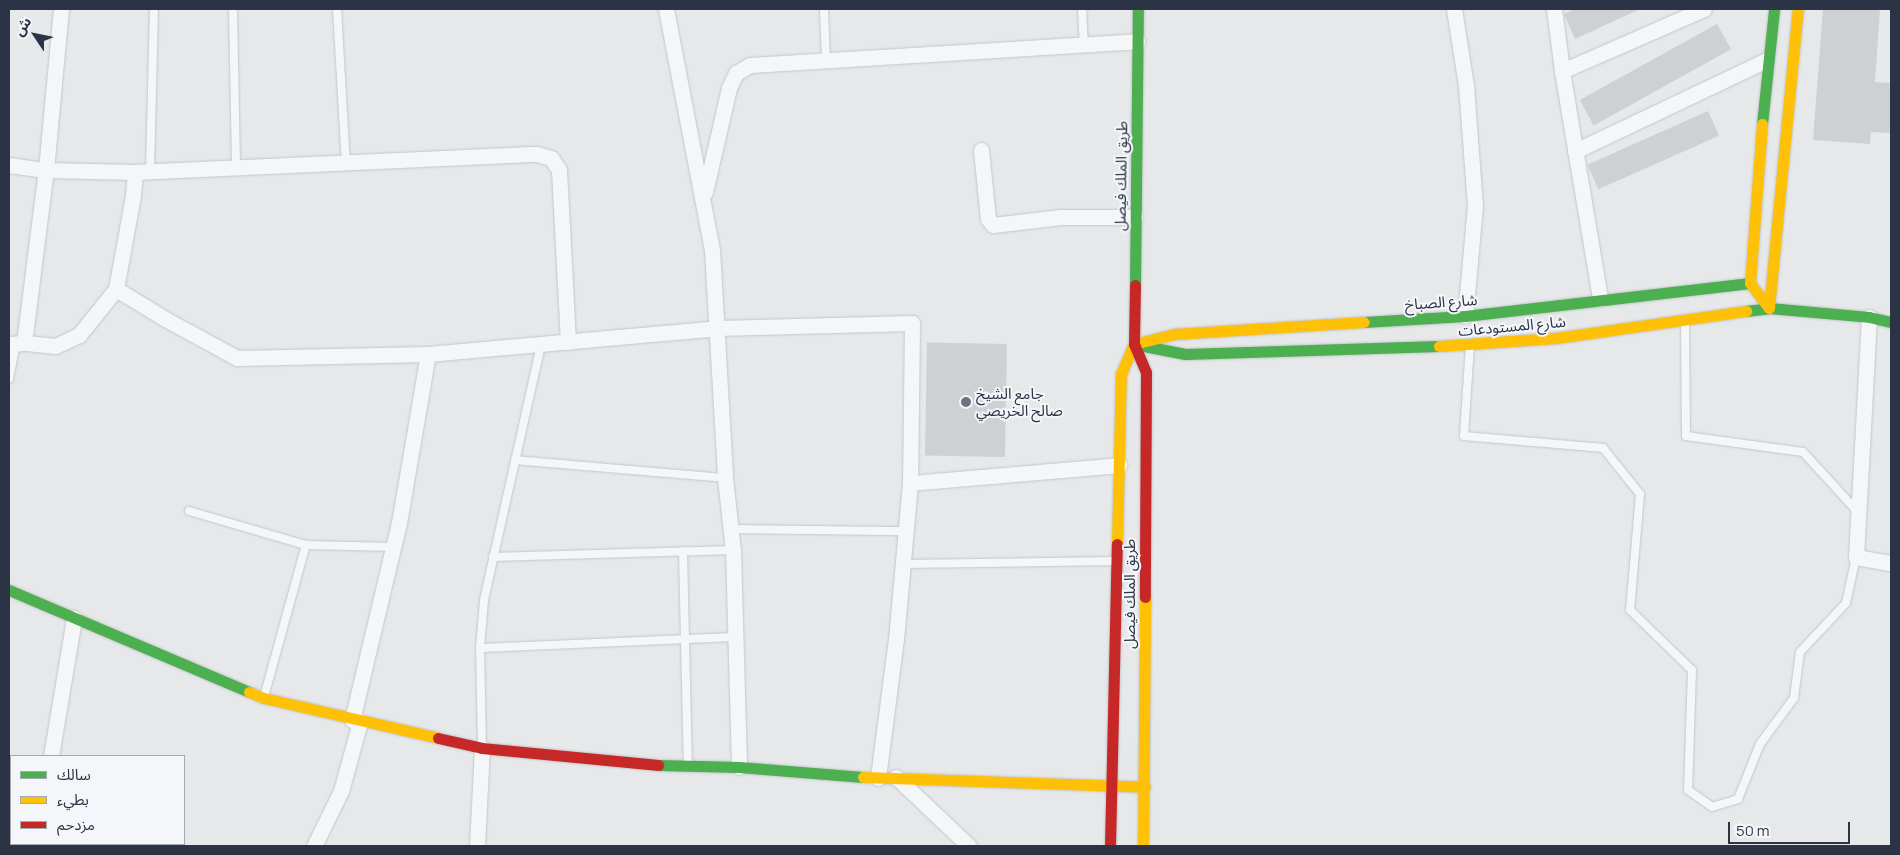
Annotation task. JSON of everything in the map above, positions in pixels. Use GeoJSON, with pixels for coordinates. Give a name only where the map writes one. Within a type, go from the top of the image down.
{"type":"FeatureCollection","features":[{"type":"Feature","properties":{"kind":"street"},"geometry":{"type":"LineString","coordinates":[[61,9],[46,170],[16,344],[55,346],[79,335],[116,289],[133,196],[143,172]]}},
{"type":"Feature","properties":{"kind":"street"},"geometry":{"type":"LineString","coordinates":[[666,9],[712,250],[725,478],[733,550],[739,768]]}},
{"type":"Feature","properties":{"kind":"street","name":"طريق الملك فيصل"},"geometry":{"type":"LineString","coordinates":[[1110,846],[1121,374],[1134,344],[1138,9]]}},
{"type":"Feature","properties":{"kind":"street"},"geometry":{"type":"LineString","coordinates":[[1454,9],[1466,86],[1475,205],[1465,316]]}},
{"type":"Feature","properties":{"kind":"street"},"geometry":{"type":"LineString","coordinates":[[1554,9],[1574,151],[1600,300]]}},
{"type":"Feature","properties":{"kind":"street"},"geometry":{"type":"LineString","coordinates":[[1562,71],[1704,9]]}},
{"type":"Feature","properties":{"kind":"street"},"geometry":{"type":"LineString","coordinates":[[1769,308],[1750,283],[1767,60],[1774,9]]}},
{"type":"Feature","properties":{"kind":"street"},"geometry":{"type":"LineString","coordinates":[[1769,308],[1798,9]]}},
{"type":"Feature","properties":{"kind":"street"},"geometry":{"type":"LineString","coordinates":[[703,198],[728,88],[736,73],[750,65],[1137,42]]}},
{"type":"Feature","properties":{"kind":"street"},"geometry":{"type":"LineString","coordinates":[[1574,151],[1767,60]]}},
{"type":"Feature","properties":{"kind":"street"},"geometry":{"type":"LineString","coordinates":[[981,150],[988,219],[993,225],[1061,217],[1135,216]]}},
{"type":"Feature","properties":{"kind":"street"},"geometry":{"type":"LineString","coordinates":[[9,165],[46,170],[143,172],[537,154],[551,158],[559,170],[568,342]]}},
{"type":"Feature","properties":{"kind":"street","name":"شارع الصباخ"},"geometry":{"type":"LineString","coordinates":[[1134,344],[1174,334],[1465,316],[1750,283]]}},
{"type":"Feature","properties":{"kind":"street"},"geometry":{"type":"LineString","coordinates":[[116,289],[237,358],[428,354],[716,328],[912,323],[910,483],[896,639],[878,778]]}},
{"type":"Feature","properties":{"kind":"street","name":"شارع المستودعات"},"geometry":{"type":"LineString","coordinates":[[1134,344],[1185,354],[1470,346],[1556,338],[1769,308],[1870,317],[1891,322]]}},
{"type":"Feature","properties":{"kind":"street"},"geometry":{"type":"LineString","coordinates":[[1870,317],[1857,511],[1856,557],[1891,564]]}},
{"type":"Feature","properties":{"kind":"street","name":"طريق الملك فيصل"},"geometry":{"type":"LineString","coordinates":[[1134,344],[1146,372],[1145,787],[1143,846]]}},
{"type":"Feature","properties":{"kind":"street"},"geometry":{"type":"LineString","coordinates":[[314,846],[340,791],[394,547],[428,354]]}},
{"type":"Feature","properties":{"kind":"street"},"geometry":{"type":"LineString","coordinates":[[910,483],[1119,465]]}},
{"type":"Feature","properties":{"kind":"street"},"geometry":{"type":"LineString","coordinates":[[9,590],[264,698],[356,721],[482,748],[651,765],[739,768],[878,778],[1110,784],[1145,787]]}},
{"type":"Feature","properties":{"kind":"street"},"geometry":{"type":"LineString","coordinates":[[51,755],[74,618]]}},
{"type":"Feature","properties":{"kind":"street"},"geometry":{"type":"LineString","coordinates":[[477,846],[482,748]]}},
{"type":"Feature","properties":{"kind":"street"},"geometry":{"type":"LineString","coordinates":[[896,777],[969,846]]}},
{"type":"Feature","properties":{"kind":"lane"},"geometry":{"type":"LineString","coordinates":[[143,172],[154,9]]}},
{"type":"Feature","properties":{"kind":"lane"},"geometry":{"type":"LineString","coordinates":[[233,9],[236,168]]}},
{"type":"Feature","properties":{"kind":"lane"},"geometry":{"type":"LineString","coordinates":[[337,9],[346,162]]}},
{"type":"Feature","properties":{"kind":"lane"},"geometry":{"type":"LineString","coordinates":[[824,9],[826,60]]}},
{"type":"Feature","properties":{"kind":"lane"},"geometry":{"type":"LineString","coordinates":[[1082,9],[1084,45]]}},
{"type":"Feature","properties":{"kind":"lane"},"geometry":{"type":"LineString","coordinates":[[1685,321],[1686,436],[1803,452],[1857,511]]}},
{"type":"Feature","properties":{"kind":"lane"},"geometry":{"type":"LineString","coordinates":[[9,379],[16,344]]}},
{"type":"Feature","properties":{"kind":"lane"},"geometry":{"type":"LineString","coordinates":[[482,748],[480,648],[484,600],[541,344]]}},
{"type":"Feature","properties":{"kind":"lane"},"geometry":{"type":"LineString","coordinates":[[1470,346],[1464,436],[1603,448],[1640,494],[1630,610],[1692,670],[1688,790],[1712,807],[1738,799],[1760,744],[1794,698],[1800,652],[1846,603],[1856,557]]}},
{"type":"Feature","properties":{"kind":"lane"},"geometry":{"type":"LineString","coordinates":[[515,460],[725,478]]}},
{"type":"Feature","properties":{"kind":"lane"},"geometry":{"type":"LineString","coordinates":[[189,511],[306,545],[394,547]]}},
{"type":"Feature","properties":{"kind":"lane"},"geometry":{"type":"LineString","coordinates":[[730,529],[906,531]]}},
{"type":"Feature","properties":{"kind":"lane"},"geometry":{"type":"LineString","coordinates":[[264,698],[306,545]]}},
{"type":"Feature","properties":{"kind":"lane"},"geometry":{"type":"LineString","coordinates":[[493,557],[733,550]]}},
{"type":"Feature","properties":{"kind":"lane"},"geometry":{"type":"LineString","coordinates":[[683,552],[683,639],[688,766]]}},
{"type":"Feature","properties":{"kind":"lane"},"geometry":{"type":"LineString","coordinates":[[902,564],[1117,561]]}},
{"type":"Feature","properties":{"kind":"lane"},"geometry":{"type":"LineString","coordinates":[[480,648],[735,637]]}},
{"type":"Feature","properties":{"kind":"building"},"geometry":{"type":"Polygon","coordinates":[[[1575,9],[1640,9],[1575,39],[1564,14],[1575,9]]]}},
{"type":"Feature","properties":{"kind":"building"},"geometry":{"type":"Polygon","coordinates":[[[1823,9],[1880,9],[1875,82],[1891,83],[1891,133],[1871,132],[1870,144],[1813,140],[1823,9]]]}},
{"type":"Feature","properties":{"kind":"building"},"geometry":{"type":"Polygon","coordinates":[[[1717,24],[1731,49],[1594,125],[1580,100],[1717,24]]]}},
{"type":"Feature","properties":{"kind":"building"},"geometry":{"type":"Polygon","coordinates":[[[1708,111],[1719,136],[1598,189],[1587,165],[1708,111]]]}},
{"type":"Feature","properties":{"kind":"building","name":"جامع الشيخ صالح الخريصي"},"geometry":{"type":"Polygon","coordinates":[[[927,343],[1007,344],[1005,457],[925,456],[927,343]]]}},
{"type":"Feature","properties":{"kind":"traffic: fast"},"geometry":{"type":"LineString","coordinates":[[1135,285],[1138,9]]}},
{"type":"Feature","properties":{"kind":"traffic: fast"},"geometry":{"type":"LineString","coordinates":[[1762,124],[1774,9]]}},
{"type":"Feature","properties":{"kind":"traffic: fast"},"geometry":{"type":"LineString","coordinates":[[1364,322],[1465,316],[1750,283]]}},
{"type":"Feature","properties":{"kind":"traffic: fast"},"geometry":{"type":"LineString","coordinates":[[1746,311],[1769,308],[1869,317],[1891,322]]}},
{"type":"Feature","properties":{"kind":"traffic: fast"},"geometry":{"type":"LineString","coordinates":[[1134,344],[1185,354],[1439,346]]}},
{"type":"Feature","properties":{"kind":"traffic: fast"},"geometry":{"type":"LineString","coordinates":[[9,590],[249,692]]}},
{"type":"Feature","properties":{"kind":"traffic: fast"},"geometry":{"type":"LineString","coordinates":[[658,765],[739,767],[863,777]]}},
{"type":"Feature","properties":{"kind":"traffic: slow"},"geometry":{"type":"LineString","coordinates":[[1769,308],[1798,9]]}},
{"type":"Feature","properties":{"kind":"traffic: slow"},"geometry":{"type":"LineString","coordinates":[[1762,124],[1750,283],[1769,308]]}},
{"type":"Feature","properties":{"kind":"traffic: slow"},"geometry":{"type":"LineString","coordinates":[[1439,346],[1556,338],[1746,311]]}},
{"type":"Feature","properties":{"kind":"traffic: slow"},"geometry":{"type":"LineString","coordinates":[[1138,343],[1174,334],[1364,322]]}},
{"type":"Feature","properties":{"kind":"traffic: slow"},"geometry":{"type":"LineString","coordinates":[[1117,544],[1121,374],[1134,344]]}},
{"type":"Feature","properties":{"kind":"traffic: slow"},"geometry":{"type":"LineString","coordinates":[[1143,846],[1145,597]]}},
{"type":"Feature","properties":{"kind":"traffic: slow"},"geometry":{"type":"LineString","coordinates":[[249,692],[264,698],[438,738]]}},
{"type":"Feature","properties":{"kind":"traffic: slow"},"geometry":{"type":"LineString","coordinates":[[863,777],[1145,787]]}},
{"type":"Feature","properties":{"kind":"traffic: jam"},"geometry":{"type":"LineString","coordinates":[[1135,285],[1134,344],[1146,372],[1145,597]]}},
{"type":"Feature","properties":{"kind":"traffic: jam"},"geometry":{"type":"LineString","coordinates":[[1110,846],[1117,544]]}},
{"type":"Feature","properties":{"kind":"traffic: jam"},"geometry":{"type":"LineString","coordinates":[[438,738],[482,748],[658,765]]}},
{"type":"Feature","properties":{"kind":"place","name":"جامع الشيخ صالح الخريصي"},"geometry":{"type":"Point","coordinates":[966,402]}}]}
